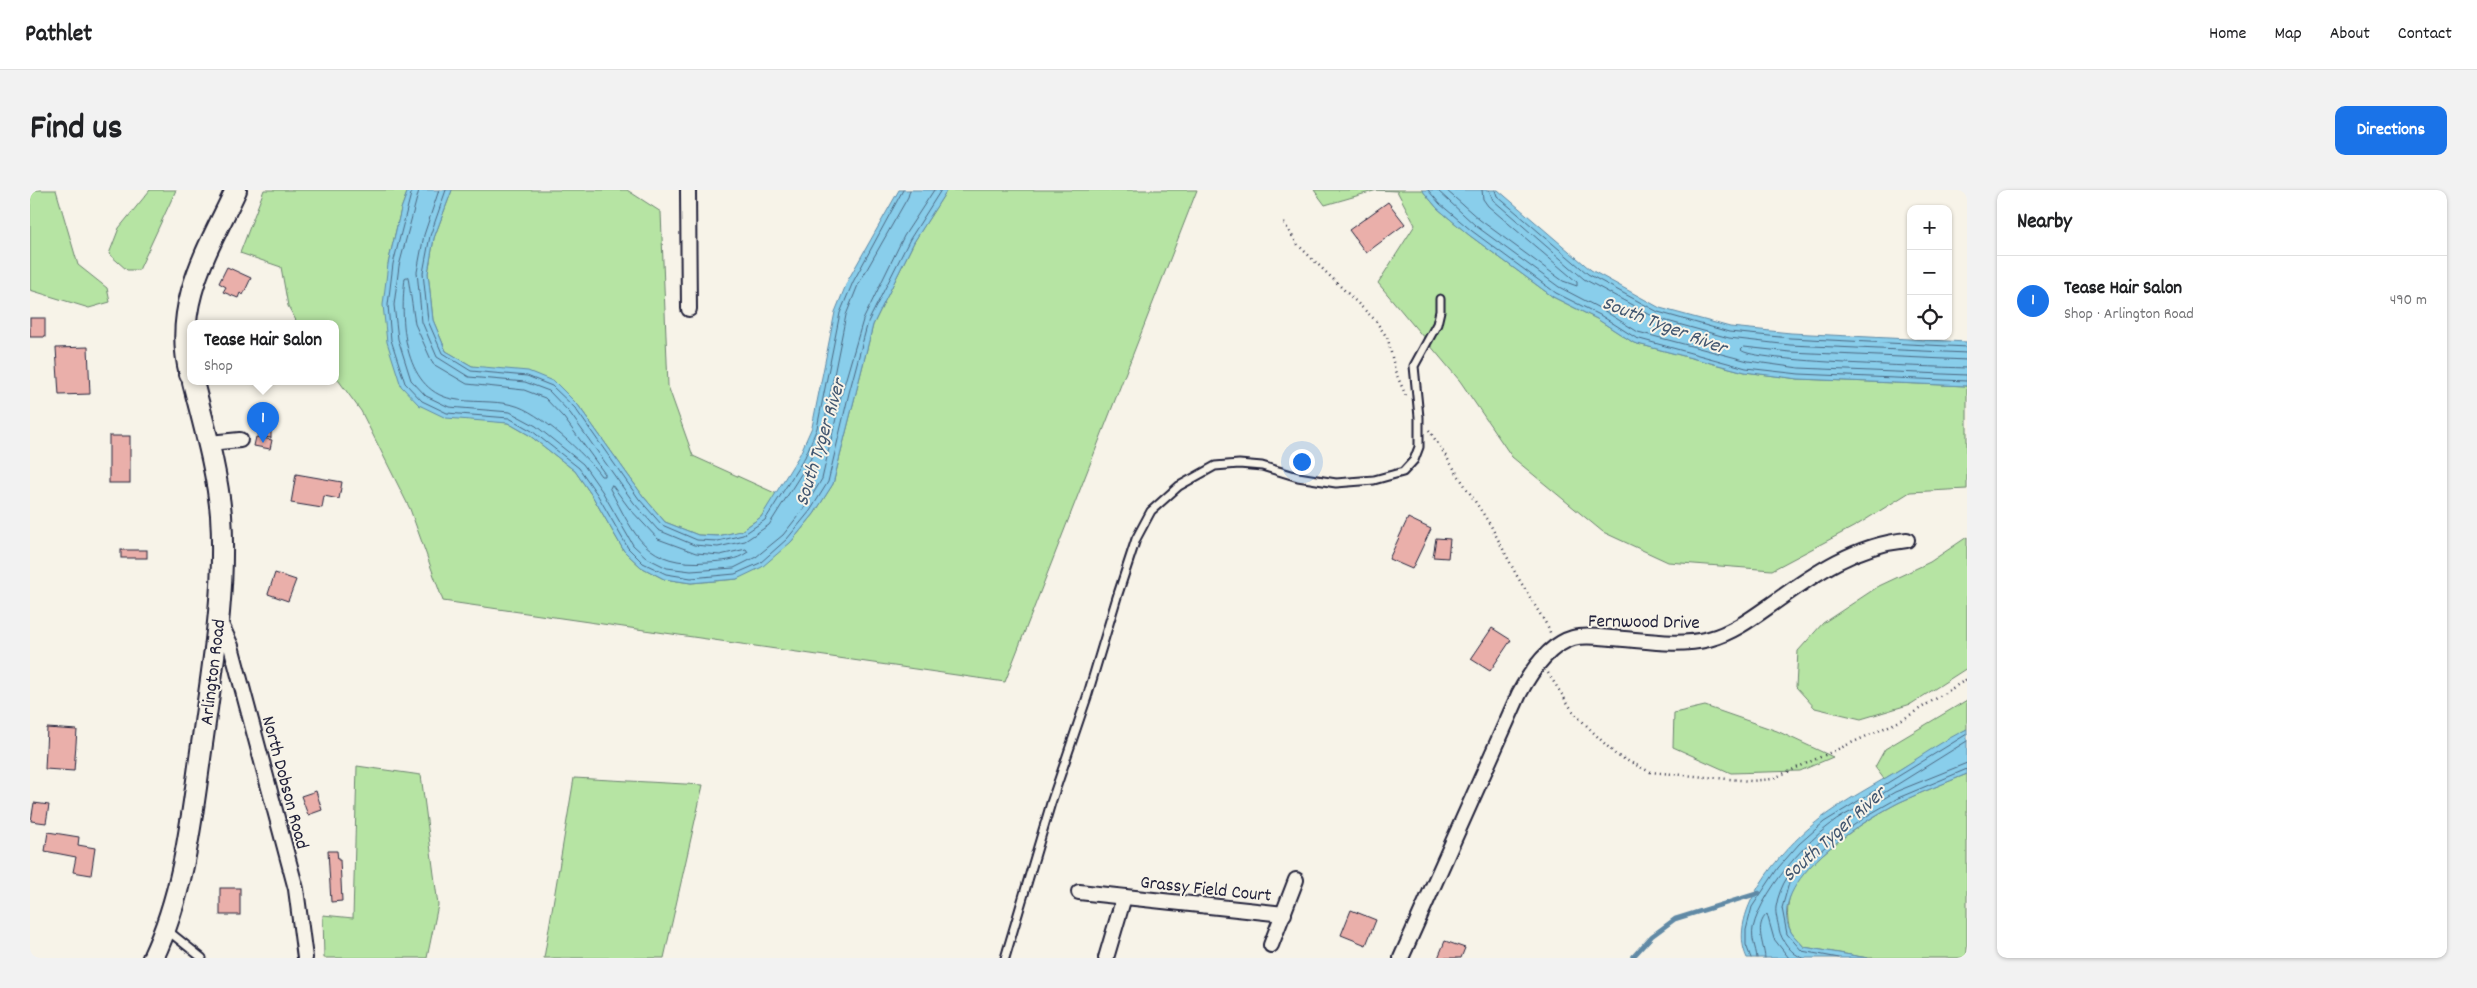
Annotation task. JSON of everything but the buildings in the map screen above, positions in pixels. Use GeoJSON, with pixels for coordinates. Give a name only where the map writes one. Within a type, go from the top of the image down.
{"type":"FeatureCollection","features":[{"type":"Feature","properties":{"kind":"main road"},"geometry":{"type":"LineString","coordinates":[[187,354],[184,333],[189,297],[201,260],[236,190]]}},
{"type":"Feature","properties":{"kind":"main road","name":"Arlington Road"},"geometry":{"type":"LineString","coordinates":[[153,958],[166,930],[186,854],[218,618],[222,553],[220,514],[209,443],[193,385]]}},
{"type":"Feature","properties":{"kind":"street"},"geometry":{"type":"LineString","coordinates":[[688,190],[690,309]]}},
{"type":"Feature","properties":{"kind":"street"},"geometry":{"type":"LineString","coordinates":[[209,443],[240,440]]}},
{"type":"Feature","properties":{"kind":"street","name":"Fernwood Drive"},"geometry":{"type":"LineString","coordinates":[[1401,958],[1518,694],[1540,662],[1572,638],[1596,637],[1684,643],[1712,639],[1749,620],[1816,574],[1844,558],[1873,545],[1907,540]]}},
{"type":"Feature","properties":{"kind":"street","name":"North Dobson Road"},"geometry":{"type":"LineString","coordinates":[[218,618],[231,646],[296,889],[305,958]]}},
{"type":"Feature","properties":{"kind":"street","name":"Grassy Field Court"},"geometry":{"type":"LineString","coordinates":[[1271,945],[1296,880]]}},
{"type":"Feature","properties":{"kind":"street","name":"Grassy Field Court"},"geometry":{"type":"LineString","coordinates":[[1079,892],[1284,914]]}},
{"type":"Feature","properties":{"kind":"street"},"geometry":{"type":"LineString","coordinates":[[1106,958],[1124,897]]}},
{"type":"Feature","properties":{"kind":"lane"},"geometry":{"type":"LineString","coordinates":[[1005,958],[1051,803],[1087,697],[1116,597],[1136,539],[1151,511],[1179,486],[1215,466],[1239,464],[1262,466],[1298,477],[1336,483],[1374,480],[1403,472],[1414,460],[1419,447],[1419,417],[1414,366],[1437,324],[1440,299]]}},
{"type":"Feature","properties":{"kind":"lane"},"geometry":{"type":"LineString","coordinates":[[166,930],[202,958]]}},
{"type":"Feature","properties":{"kind":"path"},"geometry":{"type":"LineString","coordinates":[[1540,662],[1574,713],[1616,755],[1650,772],[1751,781],[1772,779],[1902,720],[1967,679]]}},
{"type":"Feature","properties":{"kind":"green space"},"geometry":{"type":"Polygon","coordinates":[[[30,190],[56,190],[78,265],[107,288],[110,302],[89,308],[30,290],[30,190]]]}},
{"type":"Feature","properties":{"kind":"green space"},"geometry":{"type":"Polygon","coordinates":[[[150,190],[176,190],[139,270],[127,270],[109,254],[119,228],[150,190]]]}},
{"type":"Feature","properties":{"kind":"green space"},"geometry":{"type":"Polygon","coordinates":[[[264,190],[408,190],[401,209],[388,264],[479,419],[508,423],[529,435],[575,471],[593,497],[624,551],[641,567],[664,579],[691,583],[737,579],[791,542],[814,514],[833,484],[873,325],[914,242],[947,190],[1197,190],[1005,682],[443,601],[410,509],[361,411],[339,381],[339,320],[296,320],[288,306],[281,267],[240,253],[264,190]]]}},
{"type":"Feature","properties":{"kind":"green space"},"geometry":{"type":"Polygon","coordinates":[[[452,190],[627,190],[661,212],[668,386],[693,456],[777,494],[761,517],[741,531],[718,536],[698,535],[665,522],[643,496],[578,405],[555,382],[472,366],[446,351],[433,320],[428,273],[434,238],[452,190]]]}},
{"type":"Feature","properties":{"kind":"green space"},"geometry":{"type":"Polygon","coordinates":[[[1314,190],[1377,190],[1325,205],[1314,190]]]}},
{"type":"Feature","properties":{"kind":"green space"},"geometry":{"type":"Polygon","coordinates":[[[1377,190],[1422,190],[1437,208],[1469,235],[1553,297],[1597,319],[1634,343],[1745,372],[1798,379],[1967,386],[1967,489],[1910,492],[1857,525],[1772,570],[1668,562],[1603,532],[1512,457],[1460,381],[1378,283],[1415,225],[1397,191],[1377,190]]]}},
{"type":"Feature","properties":{"kind":"green space"},"geometry":{"type":"Polygon","coordinates":[[[1967,537],[1967,668],[1911,704],[1861,719],[1815,708],[1796,687],[1798,651],[1823,623],[1879,586],[1930,562],[1967,537]]]}},
{"type":"Feature","properties":{"kind":"green space"},"geometry":{"type":"Polygon","coordinates":[[[1967,700],[1967,729],[1884,779],[1875,767],[1885,749],[1967,700]]]}},
{"type":"Feature","properties":{"kind":"green space"},"geometry":{"type":"Polygon","coordinates":[[[1705,706],[1777,731],[1833,757],[1800,771],[1731,773],[1673,747],[1674,713],[1705,706]]]}},
{"type":"Feature","properties":{"kind":"green space"},"geometry":{"type":"Polygon","coordinates":[[[357,766],[421,775],[438,905],[427,958],[324,958],[323,915],[353,918],[357,766]]]}},
{"type":"Feature","properties":{"kind":"green space"},"geometry":{"type":"Polygon","coordinates":[[[1967,774],[1967,958],[1868,958],[1804,947],[1789,927],[1789,901],[1795,884],[1816,860],[1857,827],[1900,802],[1967,774]]]}},
{"type":"Feature","properties":{"kind":"green space"},"geometry":{"type":"Polygon","coordinates":[[[574,778],[703,785],[664,958],[544,958],[574,778]]]}},
{"type":"Feature","properties":{"kind":"water","name":"South Tyger River"},"geometry":{"type":"Polygon","coordinates":[[[408,190],[452,190],[434,238],[428,273],[433,320],[446,351],[472,366],[528,371],[555,382],[578,405],[643,496],[665,522],[698,535],[718,536],[741,531],[761,517],[800,454],[812,427],[835,312],[848,280],[899,190],[947,190],[914,242],[873,325],[833,484],[814,514],[791,542],[762,567],[737,579],[691,583],[664,579],[641,567],[624,551],[593,497],[575,471],[529,435],[508,423],[446,418],[419,405],[401,386],[387,342],[383,305],[388,264],[401,209],[408,190]]]}},
{"type":"Feature","properties":{"kind":"water","name":"South Tyger River"},"geometry":{"type":"Polygon","coordinates":[[[1422,190],[1498,190],[1591,270],[1660,308],[1730,327],[1791,333],[1967,342],[1967,386],[1798,379],[1745,372],[1634,343],[1597,319],[1553,297],[1469,235],[1437,208],[1422,190]]]}},
{"type":"Feature","properties":{"kind":"water","name":"South Tyger River"},"geometry":{"type":"Polygon","coordinates":[[[1967,729],[1967,774],[1900,802],[1864,823],[1822,855],[1804,874],[1792,893],[1786,913],[1791,932],[1804,947],[1868,958],[1747,958],[1742,940],[1744,920],[1751,900],[1776,862],[1791,846],[1820,819],[1840,805],[1967,729]]]}},
{"type":"Feature","properties":{"kind":"waterway"},"geometry":{"type":"LineString","coordinates":[[1632,958],[1652,936],[1675,919],[1759,893]]}},
{"type":"Feature","properties":{"kind":"place","name":"Tease Hair Salon"},"geometry":{"type":"Point","coordinates":[263,443]}}]}
